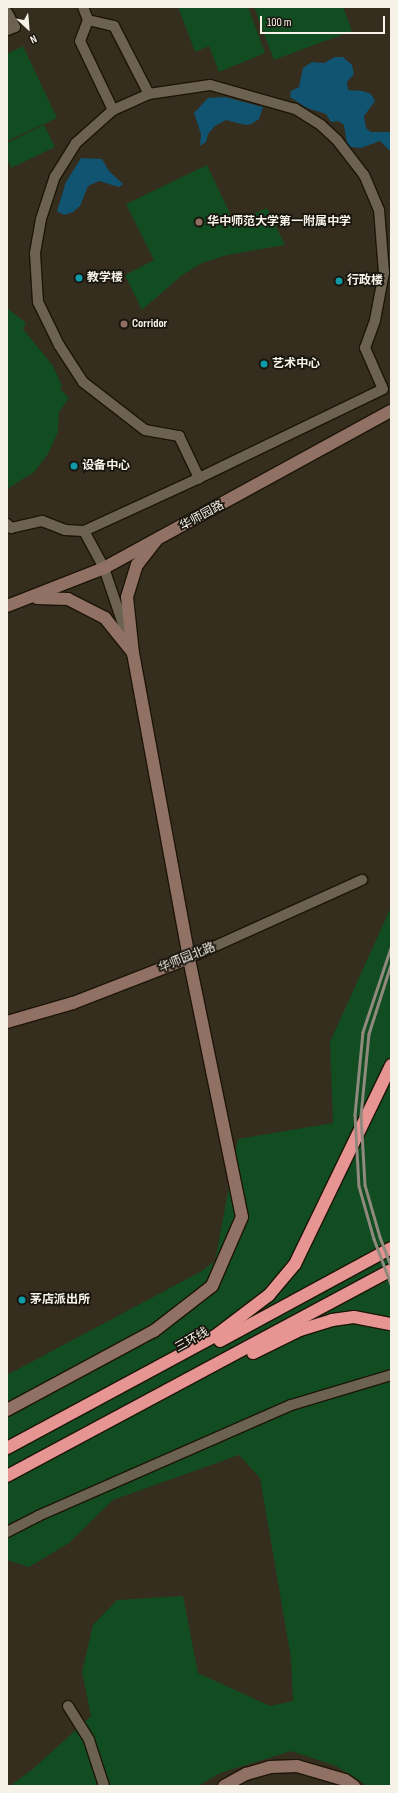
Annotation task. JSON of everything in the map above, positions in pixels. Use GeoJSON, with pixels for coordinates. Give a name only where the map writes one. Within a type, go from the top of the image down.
{"type":"FeatureCollection","features":[{"type":"Feature","properties":{"kind":"highway"},"geometry":{"type":"LineString","coordinates":[[214,1336],[269,1295],[295,1264],[391,1065]]}},
{"type":"Feature","properties":{"kind":"highway"},"geometry":{"type":"LineString","coordinates":[[7,1448],[391,1241]]}},
{"type":"Feature","properties":{"kind":"highway","name":"三环线"},"geometry":{"type":"LineString","coordinates":[[7,1456],[391,1248]]}},
{"type":"Feature","properties":{"kind":"highway"},"geometry":{"type":"LineString","coordinates":[[7,1476],[391,1270]]}},
{"type":"Feature","properties":{"kind":"highway"},"geometry":{"type":"LineString","coordinates":[[100,1427],[300,1330],[332,1320],[354,1318],[391,1324]]}},
{"type":"Feature","properties":{"kind":"main road","name":"华师园路"},"geometry":{"type":"LineString","coordinates":[[7,606],[32,598],[104,568],[156,541],[391,411]]}},
{"type":"Feature","properties":{"kind":"main road"},"geometry":{"type":"LineString","coordinates":[[7,1410],[154,1331],[212,1286],[242,1217],[189,958],[133,654],[127,597],[137,565],[156,541]]}},
{"type":"Feature","properties":{"kind":"main road"},"geometry":{"type":"LineString","coordinates":[[32,598],[68,599],[105,618],[133,654]]}},
{"type":"Feature","properties":{"kind":"main road","name":"华师园北路"},"geometry":{"type":"LineString","coordinates":[[7,1022],[73,1003],[189,958]]}},
{"type":"Feature","properties":{"kind":"main road"},"geometry":{"type":"LineString","coordinates":[[224,1786],[246,1774],[270,1767],[297,1766],[345,1780],[354,1786]]}},
{"type":"Feature","properties":{"kind":"main road"},"geometry":{"type":"LineString","coordinates":[[237,1786],[271,1773],[296,1772],[343,1786]]}},
{"type":"Feature","properties":{"kind":"street"},"geometry":{"type":"LineString","coordinates":[[83,7],[88,20],[80,41],[113,110]]}},
{"type":"Feature","properties":{"kind":"street"},"geometry":{"type":"LineString","coordinates":[[7,12],[15,27],[7,30]]}},
{"type":"Feature","properties":{"kind":"street"},"geometry":{"type":"LineString","coordinates":[[88,20],[114,26],[149,94]]}},
{"type":"Feature","properties":{"kind":"street"},"geometry":{"type":"LineString","coordinates":[[7,524],[11,528],[42,521],[65,530],[84,531],[198,478],[383,389],[365,348],[375,320],[384,273],[379,210],[371,190],[355,160],[321,125],[295,109],[210,85],[149,94],[113,110],[76,143],[55,176],[41,219],[35,253],[38,302],[59,345],[82,382],[144,430],[178,436],[198,478]]}},
{"type":"Feature","properties":{"kind":"street"},"geometry":{"type":"LineString","coordinates":[[84,531],[104,568],[133,654]]}},
{"type":"Feature","properties":{"kind":"street","name":"华师园北路"},"geometry":{"type":"LineString","coordinates":[[189,958],[362,880]]}},
{"type":"Feature","properties":{"kind":"street"},"geometry":{"type":"LineString","coordinates":[[7,1532],[38,1516],[291,1405],[391,1375]]}},
{"type":"Feature","properties":{"kind":"street"},"geometry":{"type":"LineString","coordinates":[[68,1706],[89,1740],[104,1786]]}},
{"type":"Feature","properties":{"kind":"green space"},"geometry":{"type":"Polygon","coordinates":[[[178,7],[248,7],[265,53],[219,72],[209,46],[195,52],[178,7]]]}},
{"type":"Feature","properties":{"kind":"green space"},"geometry":{"type":"Polygon","coordinates":[[[254,7],[343,7],[352,31],[274,60],[254,7]]]}},
{"type":"Feature","properties":{"kind":"green space"},"geometry":{"type":"Polygon","coordinates":[[[23,46],[57,118],[7,141],[7,54],[23,46]]]}},
{"type":"Feature","properties":{"kind":"green space"},"geometry":{"type":"Polygon","coordinates":[[[44,125],[55,147],[11,168],[7,159],[7,143],[44,125]]]}},
{"type":"Feature","properties":{"kind":"green space"},"geometry":{"type":"Polygon","coordinates":[[[207,165],[234,222],[267,208],[285,245],[227,255],[202,263],[181,276],[142,310],[125,275],[154,260],[126,204],[207,165]]]}},
{"type":"Feature","properties":{"kind":"green space"},"geometry":{"type":"Polygon","coordinates":[[[7,308],[26,323],[23,329],[53,366],[62,386],[60,389],[69,398],[59,412],[58,432],[48,454],[34,472],[7,489],[7,308]]]}},
{"type":"Feature","properties":{"kind":"green space"},"geometry":{"type":"Polygon","coordinates":[[[391,907],[391,1786],[368,1786],[336,1766],[291,1751],[220,1773],[198,1786],[10,1786],[33,1769],[91,1716],[82,1672],[93,1625],[117,1600],[183,1596],[198,1673],[270,1706],[293,1701],[291,1658],[260,1478],[239,1455],[113,1500],[69,1543],[29,1567],[7,1560],[7,1375],[200,1272],[215,1261],[238,1139],[333,1123],[330,1042],[391,907]]]}},
{"type":"Feature","properties":{"kind":"water"},"geometry":{"type":"Polygon","coordinates":[[[335,57],[343,57],[352,65],[354,74],[347,82],[348,90],[363,91],[371,94],[375,101],[364,116],[366,128],[371,132],[390,132],[391,152],[380,141],[361,148],[351,147],[347,144],[344,125],[338,121],[331,122],[326,114],[307,108],[290,97],[291,91],[299,87],[303,68],[312,62],[324,63],[335,57]]]}},
{"type":"Feature","properties":{"kind":"water"},"geometry":{"type":"Polygon","coordinates":[[[225,97],[263,107],[259,119],[246,125],[226,120],[215,126],[208,134],[206,142],[200,146],[201,134],[194,113],[208,98],[225,97]]]}},
{"type":"Feature","properties":{"kind":"water"},"geometry":{"type":"Polygon","coordinates":[[[81,158],[102,159],[109,171],[123,184],[119,187],[99,181],[88,186],[80,206],[73,212],[64,215],[57,211],[66,182],[81,158]]]}},
{"type":"Feature","properties":{"kind":"railway"},"geometry":{"type":"LineString","coordinates":[[391,948],[363,1032],[355,1115],[359,1186],[374,1239],[391,1284]]}},
{"type":"Feature","properties":{"kind":"railway"},"geometry":{"type":"LineString","coordinates":[[391,965],[369,1034],[361,1115],[365,1185],[380,1237],[391,1266]]}},
{"type":"Feature","properties":{"kind":"place","name":"华中师范大学第一附属中学"},"geometry":{"type":"Point","coordinates":[199,222]}},
{"type":"Feature","properties":{"kind":"place","name":"教学楼"},"geometry":{"type":"Point","coordinates":[79,278]}},
{"type":"Feature","properties":{"kind":"place","name":"行政楼"},"geometry":{"type":"Point","coordinates":[339,281]}},
{"type":"Feature","properties":{"kind":"place","name":"Corridor"},"geometry":{"type":"Point","coordinates":[124,324]}},
{"type":"Feature","properties":{"kind":"place","name":"艺术中心"},"geometry":{"type":"Point","coordinates":[264,364]}},
{"type":"Feature","properties":{"kind":"place","name":"设备中心"},"geometry":{"type":"Point","coordinates":[74,466]}},
{"type":"Feature","properties":{"kind":"place","name":"茅店派出所"},"geometry":{"type":"Point","coordinates":[22,1300]}}]}
